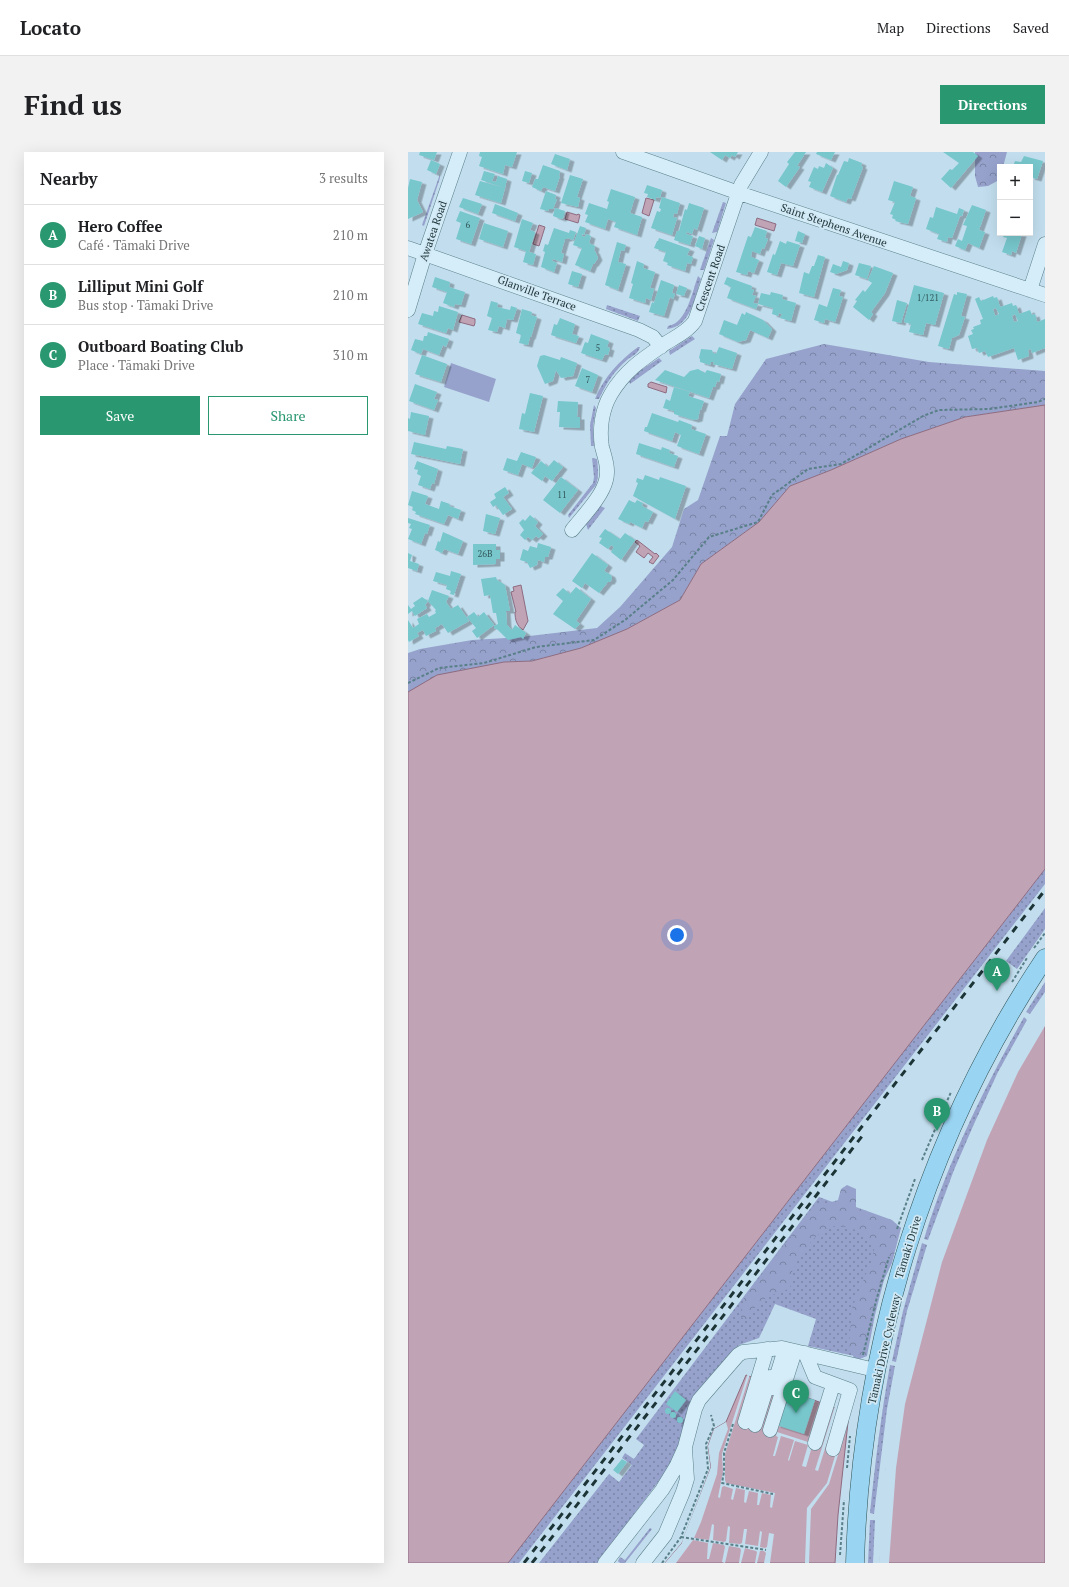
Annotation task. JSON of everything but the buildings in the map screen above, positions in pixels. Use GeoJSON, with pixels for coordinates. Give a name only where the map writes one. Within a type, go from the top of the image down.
{"type":"FeatureCollection","features":[{"type":"Feature","properties":{"kind":"main road","name":"Tāmaki Drive"},"geometry":{"type":"LineString","coordinates":[[855,1563],[860,1478],[866,1426],[875,1370],[892,1296],[909,1240],[929,1182],[960,1109],[992,1043],[1026,986],[1045,958]]}},
{"type":"Feature","properties":{"kind":"street","name":"Awatea Road"},"geometry":{"type":"LineString","coordinates":[[408,310],[425,254],[460,152]]}},
{"type":"Feature","properties":{"kind":"street","name":"Saint Stephens Avenue"},"geometry":{"type":"LineString","coordinates":[[623,152],[739,193],[1045,295]]}},
{"type":"Feature","properties":{"kind":"street","name":"Crescent Road"},"geometry":{"type":"LineString","coordinates":[[572,530],[600,493],[606,481],[607,468],[600,433],[607,400],[631,368],[688,328],[695,320],[742,181],[761,152]]}},
{"type":"Feature","properties":{"kind":"street"},"geometry":{"type":"LineString","coordinates":[[1030,290],[1045,244]]}},
{"type":"Feature","properties":{"kind":"street","name":"Glanville Terrace"},"geometry":{"type":"LineString","coordinates":[[408,248],[639,330],[653,337],[661,347]]}},
{"type":"Feature","properties":{"kind":"street"},"geometry":{"type":"LineString","coordinates":[[608,1562],[662,1490],[676,1467],[685,1446],[695,1409],[699,1400],[738,1355],[743,1352],[782,1350],[875,1370]]}},
{"type":"Feature","properties":{"kind":"street"},"geometry":{"type":"LineString","coordinates":[[782,1350],[815,1377],[841,1387],[824,1446]]}},
{"type":"Feature","properties":{"kind":"street"},"geometry":{"type":"LineString","coordinates":[[751,1424],[782,1350]]}},
{"type":"Feature","properties":{"kind":"street"},"geometry":{"type":"LineString","coordinates":[[751,1424],[782,1350]]}},
{"type":"Feature","properties":{"kind":"street"},"geometry":{"type":"LineString","coordinates":[[643,1563],[665,1535],[683,1492],[687,1479],[685,1446]]}},
{"type":"Feature","properties":{"kind":"path"},"geometry":{"type":"LineString","coordinates":[[408,682],[439,668],[484,663],[536,647],[594,640],[625,620],[673,580],[709,537],[758,522],[772,495],[808,469],[841,464],[923,416],[939,410],[989,409],[1038,402],[1045,399]]}},
{"type":"Feature","properties":{"kind":"path"},"geometry":{"type":"LineString","coordinates":[[751,1424],[724,1454],[724,1472],[722,1483],[773,1494]]}},
{"type":"Feature","properties":{"kind":"path"},"geometry":{"type":"LineString","coordinates":[[682,1537],[766,1550]]}},
{"type":"Feature","properties":{"kind":"green space"},"geometry":{"type":"Polygon","coordinates":[[[975,152],[1007,152],[1004,164],[997,164],[997,181],[988,186],[978,187],[975,176],[975,152]]]}},
{"type":"Feature","properties":{"kind":"green space"},"geometry":{"type":"Polygon","coordinates":[[[440,174],[440,178],[424,226],[422,225],[440,174]]]}},
{"type":"Feature","properties":{"kind":"green space"},"geometry":{"type":"Polygon","coordinates":[[[723,202],[726,203],[717,232],[712,233],[723,202]]]}},
{"type":"Feature","properties":{"kind":"green space"},"geometry":{"type":"Polygon","coordinates":[[[711,238],[714,240],[704,270],[700,270],[711,238]]]}},
{"type":"Feature","properties":{"kind":"green space"},"geometry":{"type":"Polygon","coordinates":[[[698,276],[701,279],[693,303],[686,317],[675,327],[667,329],[668,326],[674,324],[680,319],[684,313],[688,306],[698,276]]]}},
{"type":"Feature","properties":{"kind":"green space"},"geometry":{"type":"Polygon","coordinates":[[[607,305],[640,316],[638,321],[606,309],[607,305]]]}},
{"type":"Feature","properties":{"kind":"green space"},"geometry":{"type":"Polygon","coordinates":[[[692,336],[695,339],[670,355],[669,351],[692,336]]]}},
{"type":"Feature","properties":{"kind":"green space"},"geometry":{"type":"Polygon","coordinates":[[[824,344],[929,362],[1045,371],[1045,405],[965,417],[901,439],[831,470],[790,486],[759,522],[701,564],[680,600],[627,629],[581,648],[532,661],[504,662],[408,692],[408,653],[420,649],[472,640],[521,637],[597,628],[620,607],[672,547],[684,509],[698,500],[720,436],[727,436],[735,404],[766,359],[824,344]]]}},
{"type":"Feature","properties":{"kind":"green space"},"geometry":{"type":"Polygon","coordinates":[[[638,347],[640,347],[636,353],[622,364],[614,373],[599,399],[595,399],[613,370],[638,347]]]}},
{"type":"Feature","properties":{"kind":"green space"},"geometry":{"type":"Polygon","coordinates":[[[659,358],[662,361],[630,384],[629,381],[638,372],[659,358]]]}},
{"type":"Feature","properties":{"kind":"green space"},"geometry":{"type":"Polygon","coordinates":[[[451,363],[496,379],[489,402],[444,387],[451,363]]]}},
{"type":"Feature","properties":{"kind":"green space"},"geometry":{"type":"Polygon","coordinates":[[[594,405],[596,408],[593,427],[594,446],[591,446],[590,425],[594,405]]]}},
{"type":"Feature","properties":{"kind":"green space"},"geometry":{"type":"Polygon","coordinates":[[[592,458],[597,459],[598,475],[596,485],[569,518],[568,515],[593,483],[594,477],[592,458]]]}},
{"type":"Feature","properties":{"kind":"green space"},"geometry":{"type":"Polygon","coordinates":[[[600,506],[605,508],[588,530],[586,524],[600,506]]]}},
{"type":"Feature","properties":{"kind":"green space"},"geometry":{"type":"Polygon","coordinates":[[[1045,869],[1045,884],[519,1563],[508,1563],[1045,869]]]}},
{"type":"Feature","properties":{"kind":"green space"},"geometry":{"type":"Polygon","coordinates":[[[1045,908],[1045,929],[1017,969],[1006,961],[1045,908]]]}},
{"type":"Feature","properties":{"kind":"green space"},"geometry":{"type":"Polygon","coordinates":[[[1045,982],[1045,992],[1030,1014],[1026,1012],[1045,982]]]}},
{"type":"Feature","properties":{"kind":"green space"},"geometry":{"type":"Polygon","coordinates":[[[1024,1017],[1027,1020],[998,1072],[974,1124],[954,1170],[928,1240],[924,1239],[944,1181],[968,1125],[1024,1017]]]}},
{"type":"Feature","properties":{"kind":"green space"},"geometry":{"type":"Polygon","coordinates":[[[847,1185],[856,1189],[856,1207],[892,1220],[901,1228],[892,1263],[884,1280],[867,1356],[855,1361],[849,1345],[852,1308],[871,1262],[875,1246],[863,1234],[851,1228],[836,1226],[820,1233],[802,1253],[790,1276],[792,1280],[790,1288],[761,1301],[746,1320],[741,1317],[744,1298],[816,1203],[828,1203],[838,1200],[841,1189],[847,1185]]]}},
{"type":"Feature","properties":{"kind":"green space"},"geometry":{"type":"Polygon","coordinates":[[[819,1197],[896,1225],[859,1357],[808,1346],[816,1319],[775,1304],[759,1338],[739,1345],[707,1380],[690,1402],[677,1457],[597,1563],[539,1563],[609,1474],[619,1482],[632,1465],[622,1458],[625,1453],[634,1459],[644,1445],[636,1439],[819,1197]]]}},
{"type":"Feature","properties":{"kind":"green space"},"geometry":{"type":"Polygon","coordinates":[[[922,1243],[927,1245],[907,1311],[896,1362],[892,1361],[903,1311],[922,1243]]]}},
{"type":"Feature","properties":{"kind":"green space"},"geometry":{"type":"Polygon","coordinates":[[[890,1365],[895,1366],[887,1409],[874,1514],[870,1513],[881,1421],[890,1365]]]}},
{"type":"Feature","properties":{"kind":"green space"},"geometry":{"type":"Polygon","coordinates":[[[870,1520],[875,1520],[873,1563],[868,1563],[870,1520]]]}},
{"type":"Feature","properties":{"kind":"green space"},"geometry":{"type":"Polygon","coordinates":[[[650,1528],[652,1529],[625,1563],[620,1563],[618,1561],[620,1557],[625,1560],[650,1528]]]}},
{"type":"Feature","properties":{"kind":"shaded area"},"geometry":{"type":"Polygon","coordinates":[[[646,198],[654,200],[649,216],[642,213],[646,198]]]}},
{"type":"Feature","properties":{"kind":"shaded area"},"geometry":{"type":"Polygon","coordinates":[[[567,212],[580,215],[578,223],[565,219],[567,212]]]}},
{"type":"Feature","properties":{"kind":"shaded area"},"geometry":{"type":"Polygon","coordinates":[[[757,218],[776,224],[774,231],[755,225],[757,218]]]}},
{"type":"Feature","properties":{"kind":"shaded area"},"geometry":{"type":"Polygon","coordinates":[[[539,225],[545,227],[539,246],[533,244],[539,225]]]}},
{"type":"Feature","properties":{"kind":"shaded area"},"geometry":{"type":"Polygon","coordinates":[[[462,315],[475,319],[474,326],[459,322],[462,315]]]}},
{"type":"Feature","properties":{"kind":"shaded area"},"geometry":{"type":"Polygon","coordinates":[[[651,382],[667,387],[666,393],[648,387],[648,384],[651,382]]]}},
{"type":"Feature","properties":{"kind":"shaded area"},"geometry":{"type":"Polygon","coordinates":[[[1045,405],[1045,869],[508,1563],[408,1563],[408,692],[437,675],[504,662],[532,661],[581,648],[627,629],[680,600],[701,564],[759,522],[790,486],[831,470],[901,439],[965,417],[1045,405]]]}},
{"type":"Feature","properties":{"kind":"shaded area"},"geometry":{"type":"Polygon","coordinates":[[[637,540],[659,556],[653,564],[649,562],[653,557],[648,553],[644,558],[636,552],[640,546],[635,542],[637,540]]]}},
{"type":"Feature","properties":{"kind":"shaded area"},"geometry":{"type":"Polygon","coordinates":[[[521,585],[528,621],[523,630],[519,627],[516,620],[516,612],[511,592],[514,591],[513,587],[521,585]]]}},
{"type":"Feature","properties":{"kind":"shaded area"},"geometry":{"type":"Polygon","coordinates":[[[1045,1011],[1045,1563],[880,1563],[886,1470],[951,1208],[1045,1011]]]}},
{"type":"Feature","properties":{"kind":"shaded area"},"geometry":{"type":"Polygon","coordinates":[[[746,1375],[849,1413],[838,1515],[835,1563],[665,1563],[682,1543],[711,1467],[708,1446],[714,1429],[726,1422],[746,1375]]]}},
{"type":"Feature","properties":{"kind":"pier"},"geometry":{"type":"Polygon","coordinates":[[[1045,1009],[1045,1026],[1018,1072],[987,1140],[942,1262],[905,1404],[896,1468],[889,1563],[879,1563],[883,1486],[895,1403],[925,1280],[949,1208],[979,1130],[1009,1069],[1045,1009]]]}},
{"type":"Feature","properties":{"kind":"pier"},"geometry":{"type":"Polygon","coordinates":[[[748,1373],[750,1374],[725,1454],[725,1480],[726,1483],[775,1493],[772,1508],[770,1507],[771,1495],[762,1493],[759,1505],[757,1505],[758,1493],[749,1491],[746,1503],[744,1502],[745,1490],[736,1488],[733,1500],[731,1499],[733,1489],[724,1486],[722,1487],[720,1498],[718,1497],[723,1472],[722,1454],[748,1373]]]}},
{"type":"Feature","properties":{"kind":"pier"},"geometry":{"type":"Polygon","coordinates":[[[825,1402],[806,1467],[802,1466],[808,1445],[795,1441],[789,1461],[788,1460],[794,1440],[781,1436],[775,1456],[773,1456],[778,1437],[776,1436],[777,1432],[808,1442],[825,1402]]]}},
{"type":"Feature","properties":{"kind":"pier"},"geometry":{"type":"Polygon","coordinates":[[[835,1406],[838,1407],[818,1471],[815,1470],[835,1406]]]}},
{"type":"Feature","properties":{"kind":"pier"},"geometry":{"type":"Polygon","coordinates":[[[726,1422],[728,1429],[719,1453],[717,1474],[694,1538],[709,1540],[712,1524],[714,1525],[713,1540],[724,1542],[726,1541],[728,1526],[730,1527],[729,1543],[742,1543],[744,1529],[747,1529],[745,1544],[758,1546],[760,1531],[762,1532],[760,1547],[765,1548],[767,1547],[769,1533],[774,1534],[770,1563],[764,1563],[766,1553],[764,1551],[760,1551],[757,1563],[755,1563],[757,1552],[745,1548],[741,1563],[739,1563],[740,1548],[729,1546],[725,1563],[722,1562],[725,1547],[724,1545],[713,1543],[709,1559],[707,1559],[708,1543],[693,1540],[676,1563],[665,1563],[682,1543],[683,1536],[711,1467],[708,1446],[714,1429],[726,1422]]]}},
{"type":"Feature","properties":{"kind":"pier"},"geometry":{"type":"Polygon","coordinates":[[[843,1429],[845,1432],[829,1484],[811,1509],[809,1563],[805,1563],[807,1508],[827,1483],[843,1429]]]}},
{"type":"Feature","properties":{"kind":"railway"},"geometry":{"type":"LineString","coordinates":[[524,1563],[1045,890]]}},
{"type":"Feature","properties":{"kind":"railway"},"geometry":{"type":"LineString","coordinates":[[532,1563],[863,1135]]}},
{"type":"Feature","properties":{"kind":"place","name":"Hero Coffee"},"geometry":{"type":"Point","coordinates":[997,991]}},
{"type":"Feature","properties":{"kind":"place","name":"Lilliput Mini Golf"},"geometry":{"type":"Point","coordinates":[937,1131]}},
{"type":"Feature","properties":{"kind":"place","name":"Outboard Boating Club"},"geometry":{"type":"Point","coordinates":[796,1413]}}]}
